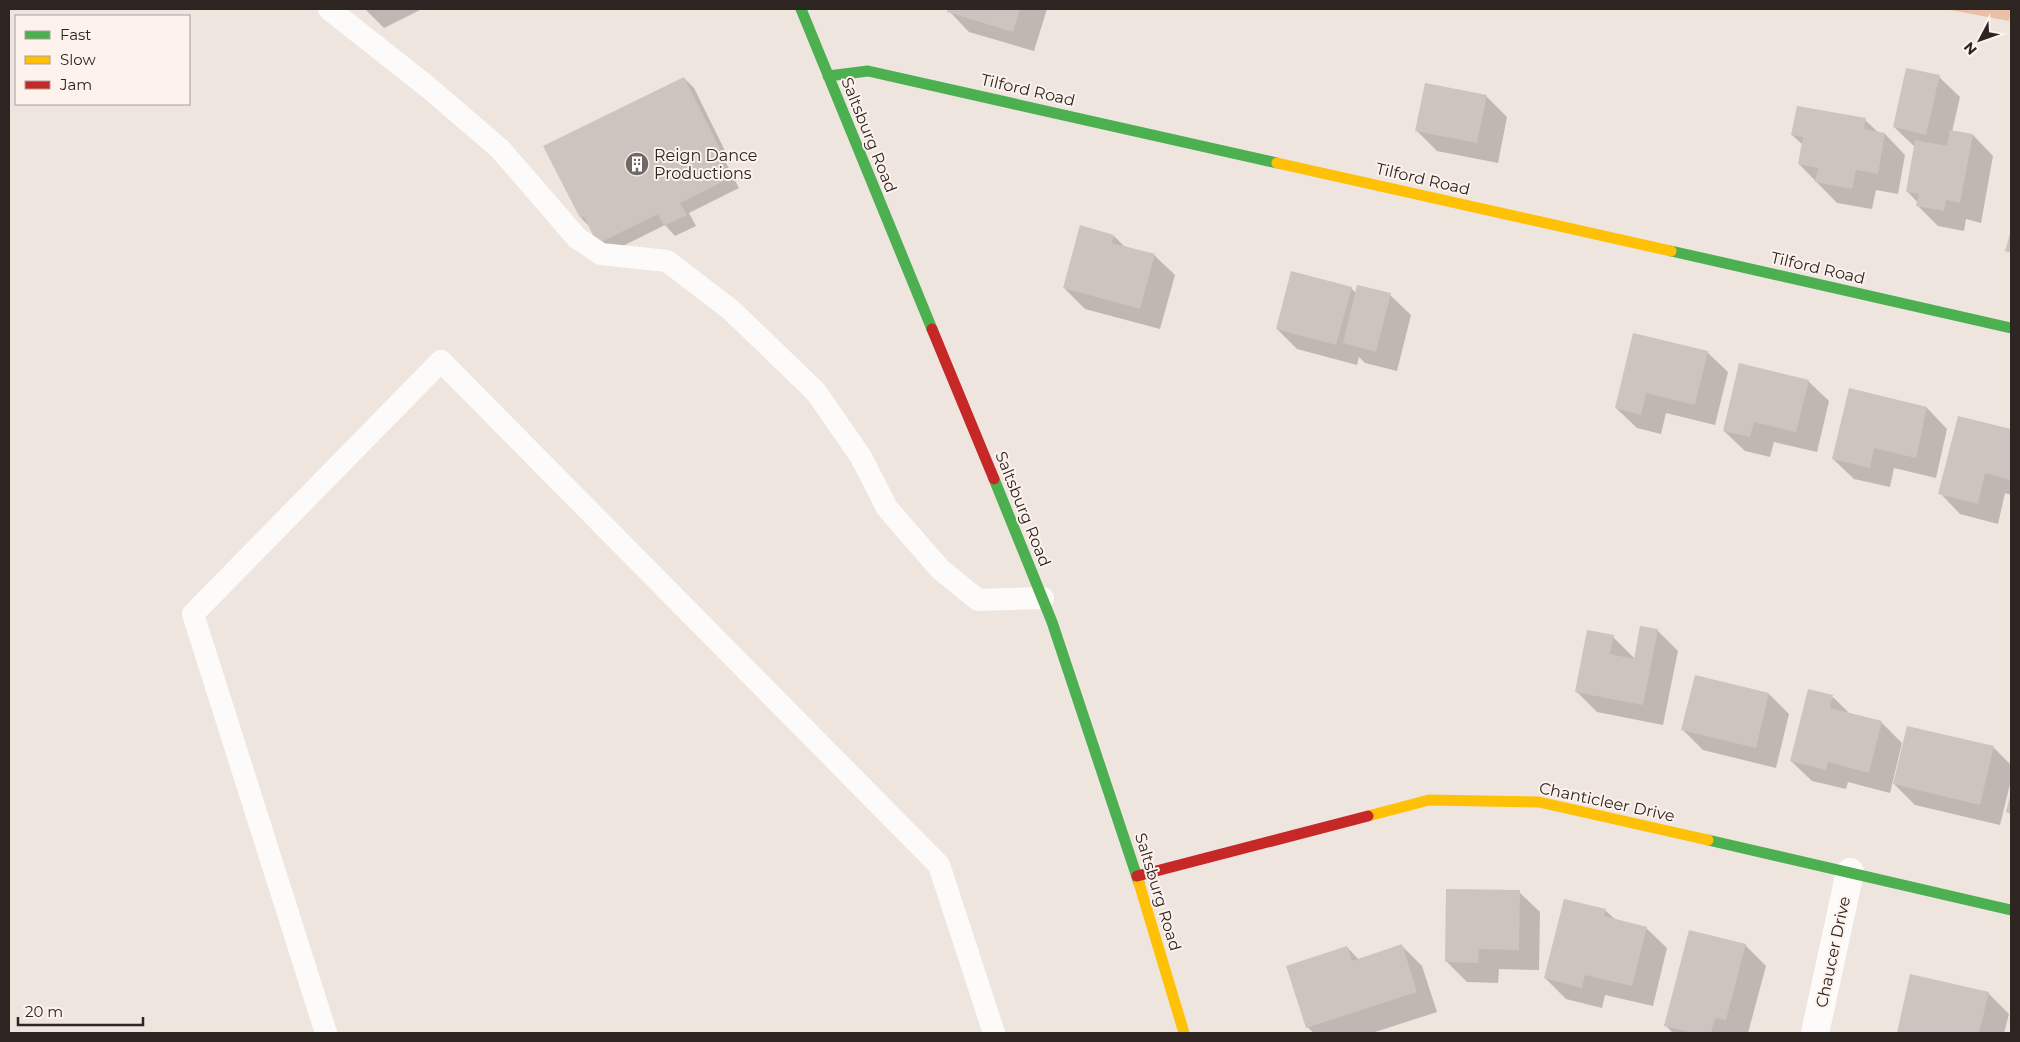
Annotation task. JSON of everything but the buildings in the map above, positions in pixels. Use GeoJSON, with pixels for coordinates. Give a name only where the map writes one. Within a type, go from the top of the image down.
{"type":"FeatureCollection","features":[{"type":"Feature","properties":{"kind":"street","name":"Saltsburg Road"},"geometry":{"type":"LineString","coordinates":[[801,9],[1052,622],[1137,876],[1184,1033]]}},
{"type":"Feature","properties":{"kind":"street","name":"Tilford Road"},"geometry":{"type":"LineString","coordinates":[[828,76],[868,71],[2011,328]]}},
{"type":"Feature","properties":{"kind":"street","name":"Chanticleer Drive"},"geometry":{"type":"LineString","coordinates":[[1137,876],[1429,800],[1539,802],[2011,910]]}},
{"type":"Feature","properties":{"kind":"street","name":"Chaucer Drive"},"geometry":{"type":"LineString","coordinates":[[1815,1033],[1850,872]]}},
{"type":"Feature","properties":{"kind":"lane"},"geometry":{"type":"LineString","coordinates":[[329,9],[429,88],[500,149],[577,238],[601,254],[667,261],[731,310],[816,392],[860,457],[888,508],[940,569],[978,600],[1042,598]]}},
{"type":"Feature","properties":{"kind":"lane"},"geometry":{"type":"LineString","coordinates":[[326,1033],[193,614],[441,361],[939,865],[994,1033]]}},
{"type":"Feature","properties":{"kind":"shaded area"},"geometry":{"type":"Polygon","coordinates":[[[1945,9],[2011,9],[2009,21],[1945,9]]]}},
{"type":"Feature","properties":{"kind":"traffic: fast"},"geometry":{"type":"LineString","coordinates":[[801,9],[932,329]]}},
{"type":"Feature","properties":{"kind":"traffic: fast"},"geometry":{"type":"LineString","coordinates":[[828,76],[868,71],[1277,163]]}},
{"type":"Feature","properties":{"kind":"traffic: fast"},"geometry":{"type":"LineString","coordinates":[[1671,251],[2011,328]]}},
{"type":"Feature","properties":{"kind":"traffic: fast"},"geometry":{"type":"LineString","coordinates":[[994,479],[1052,622],[1139,883]]}},
{"type":"Feature","properties":{"kind":"traffic: fast"},"geometry":{"type":"LineString","coordinates":[[1708,840],[2011,910]]}},
{"type":"Feature","properties":{"kind":"traffic: slow"},"geometry":{"type":"LineString","coordinates":[[1277,163],[1671,251]]}},
{"type":"Feature","properties":{"kind":"traffic: slow"},"geometry":{"type":"LineString","coordinates":[[1368,816],[1429,800],[1539,802],[1708,840]]}},
{"type":"Feature","properties":{"kind":"traffic: slow"},"geometry":{"type":"LineString","coordinates":[[1139,883],[1184,1033]]}},
{"type":"Feature","properties":{"kind":"traffic: jam"},"geometry":{"type":"LineString","coordinates":[[932,329],[994,479]]}},
{"type":"Feature","properties":{"kind":"traffic: jam"},"geometry":{"type":"LineString","coordinates":[[1137,876],[1368,816]]}},
{"type":"Feature","properties":{"kind":"place","name":"Reign Dance Productions"},"geometry":{"type":"Point","coordinates":[637,164]}}]}
